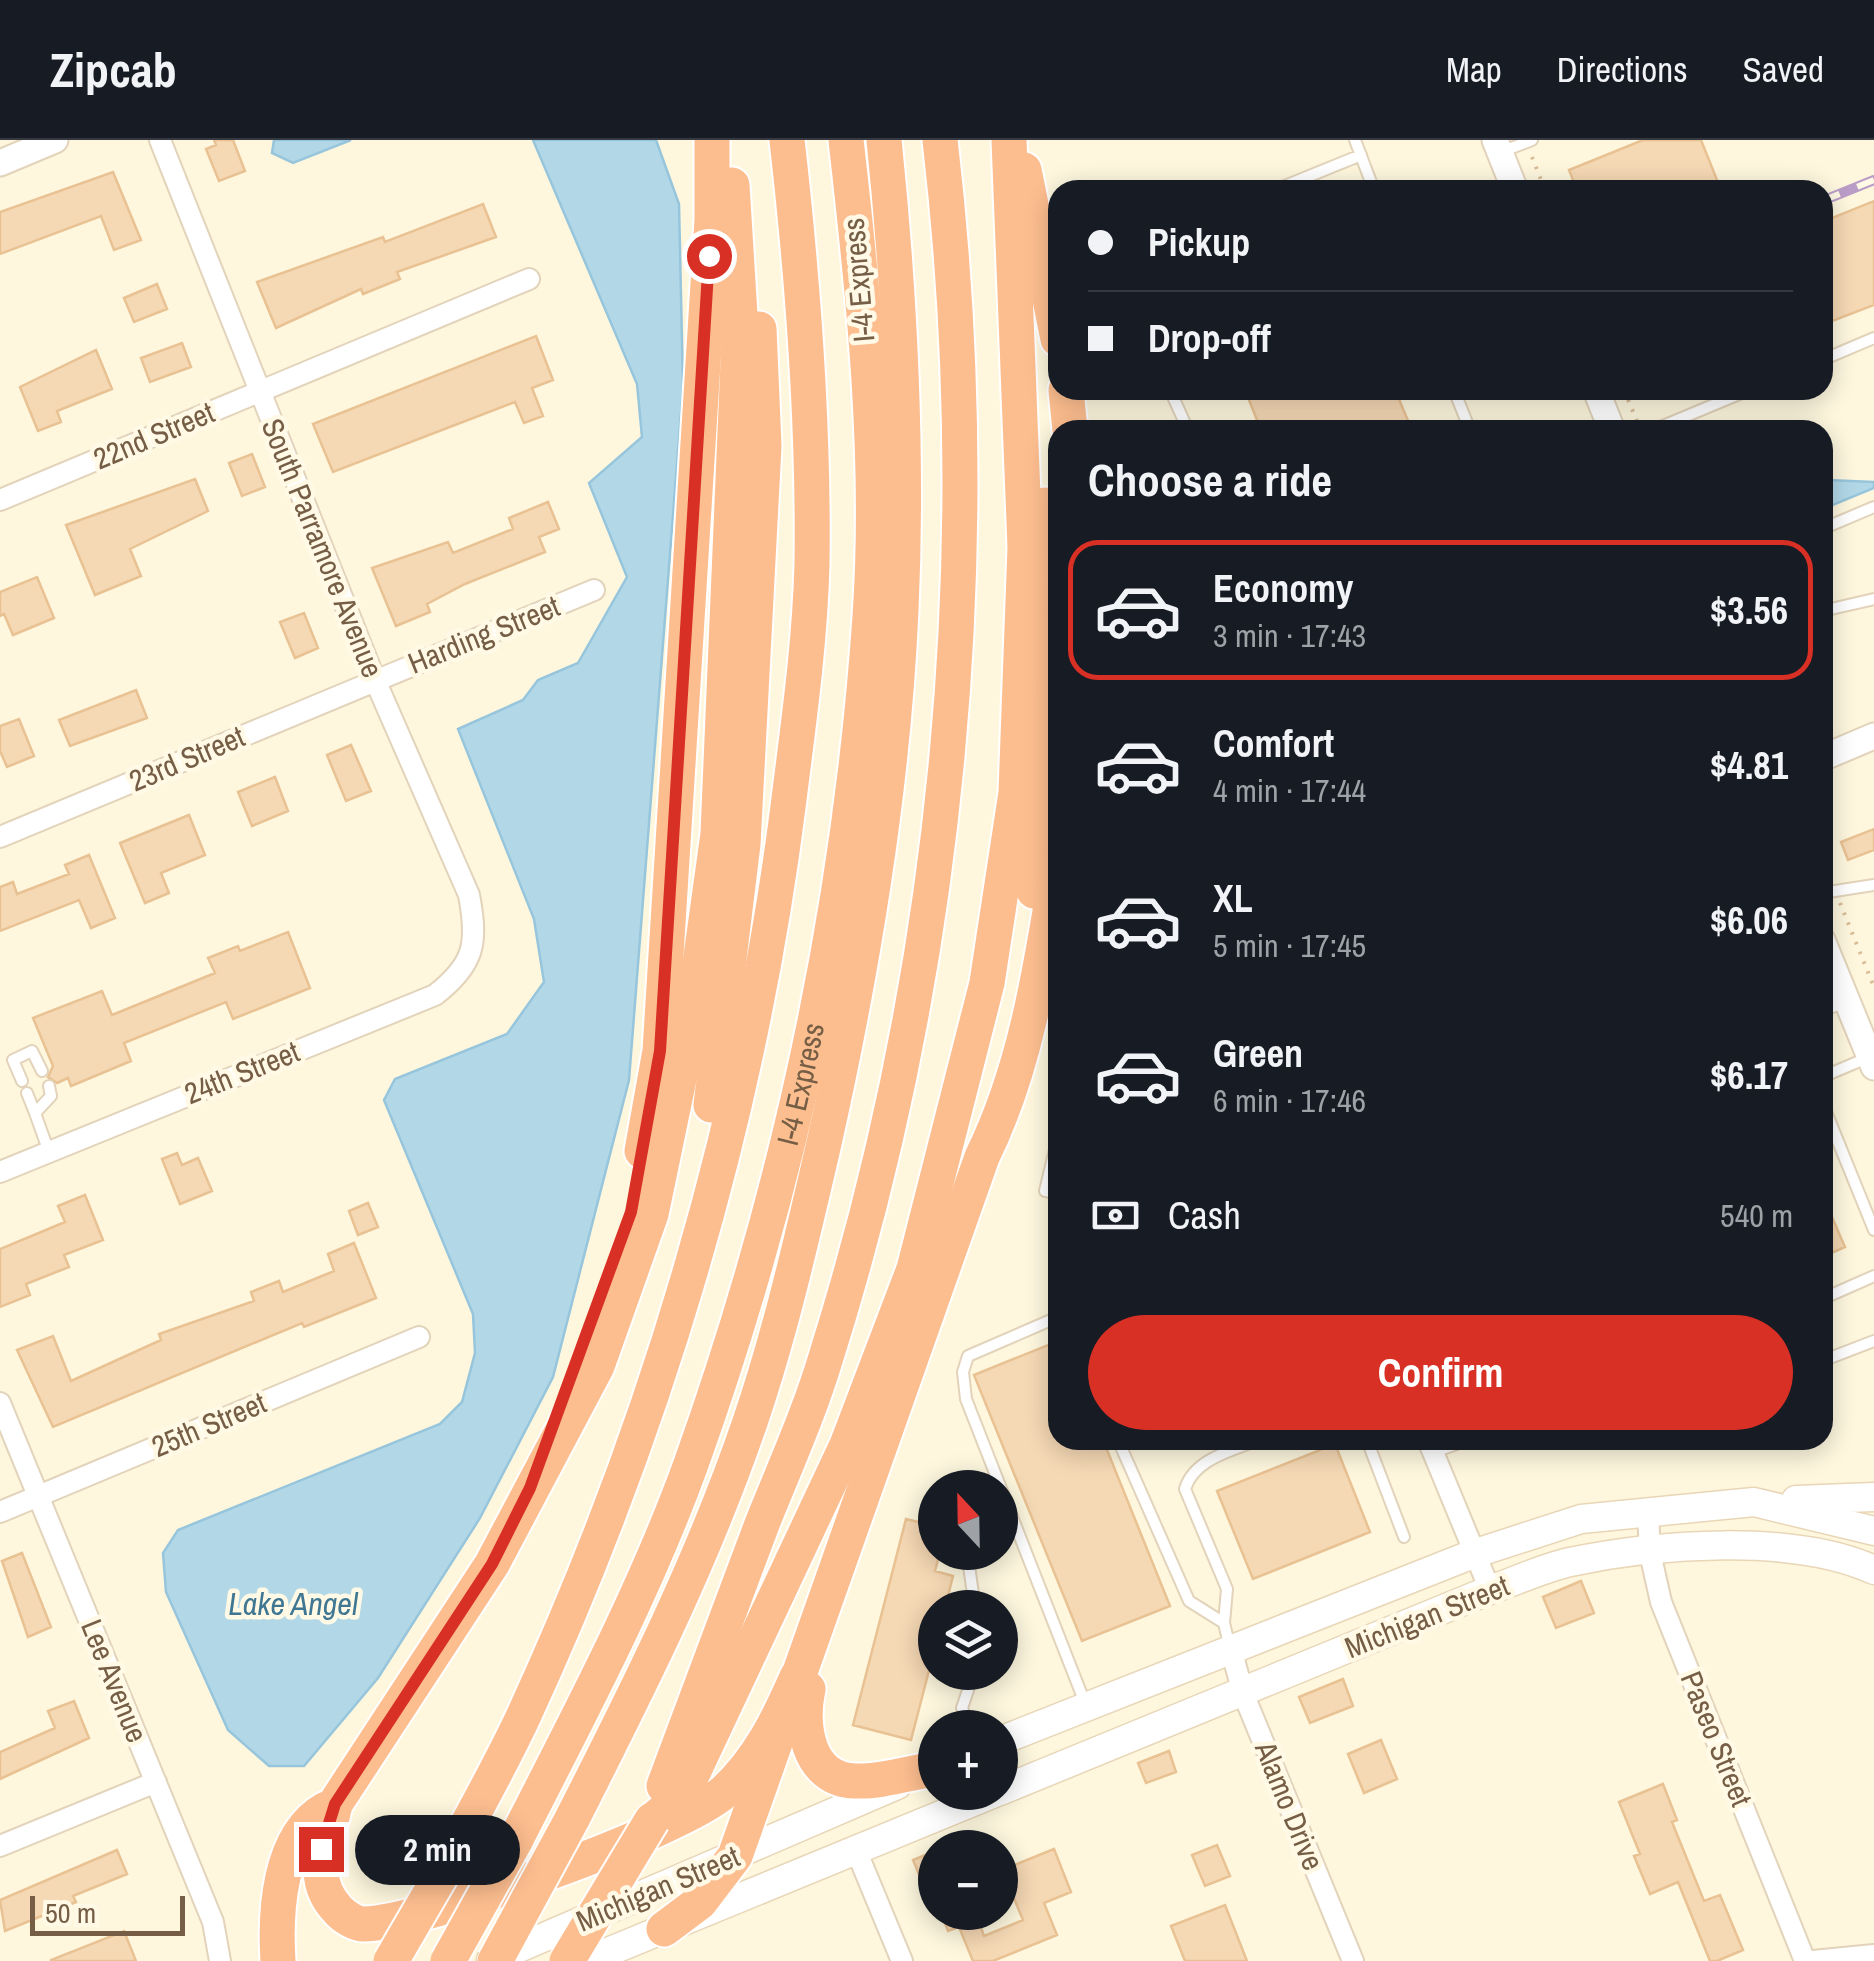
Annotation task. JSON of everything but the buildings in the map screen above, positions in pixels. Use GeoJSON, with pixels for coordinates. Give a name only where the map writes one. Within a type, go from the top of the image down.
{"type":"FeatureCollection","features":[{"type":"Feature","properties":{"kind":"highway"},"geometry":{"type":"LineString","coordinates":[[530,1488],[631,1212],[660,1051],[712,220],[712,140]]}},
{"type":"Feature","properties":{"kind":"highway"},"geometry":{"type":"LineString","coordinates":[[712,1200],[707,1133],[743,844],[764,446],[755,286],[720,140]]}},
{"type":"Feature","properties":{"kind":"highway"},"geometry":{"type":"LineString","coordinates":[[390,1961],[441,1875],[522,1718],[572,1604],[650,1396],[712,1200],[775,907],[812,566],[807,365],[787,140]]}},
{"type":"Feature","properties":{"kind":"highway","name":"I-4 Express"},"geometry":{"type":"LineString","coordinates":[[448,1961],[620,1636],[690,1465],[771,1211],[811,1052],[838,914],[870,614],[869,395],[846,140]]}},
{"type":"Feature","properties":{"kind":"highway","name":"I-4 Express"},"geometry":{"type":"LineString","coordinates":[[492,1961],[572,1819],[668,1630],[750,1420],[806,1224],[852,1019],[882,809],[901,612],[900,386],[884,140]]}},
{"type":"Feature","properties":{"kind":"highway"},"geometry":{"type":"LineString","coordinates":[[567,1961],[652,1820],[826,1360],[889,1123],[916,1000],[936,876],[956,632],[955,359],[940,140]]}},
{"type":"Feature","properties":{"kind":"highway"},"geometry":{"type":"LineString","coordinates":[[652,1820],[682,1796],[846,1446],[914,1269],[948,1151],[988,982],[1016,793],[1025,547],[1020,364],[1010,238],[994,140]]}},
{"type":"Feature","properties":{"kind":"highway"},"geometry":{"type":"LineString","coordinates":[[1010,238],[1013,140]]}},
{"type":"Feature","properties":{"kind":"highway"},"geometry":{"type":"LineString","coordinates":[[1013,140],[1048,278]]}},
{"type":"Feature","properties":{"kind":"highway"},"geometry":{"type":"LineString","coordinates":[[732,184],[740,314],[718,834],[703,950],[662,1164],[624,1299],[597,1366],[492,1564],[335,1804],[321,1849],[321,1881],[337,1910],[358,1924],[394,1922],[588,1857],[694,1813],[725,1791],[762,1747],[797,1676]]}},
{"type":"Feature","properties":{"kind":"highway"},"geometry":{"type":"LineString","coordinates":[[1020,364],[1048,538]]}},
{"type":"Feature","properties":{"kind":"highway"},"geometry":{"type":"LineString","coordinates":[[982,1157],[987,1120],[1028,950],[1048,752]]}},
{"type":"Feature","properties":{"kind":"highway"},"geometry":{"type":"LineString","coordinates":[[664,1929],[700,1902],[735,1856],[982,1157],[1000,1121],[1038,983],[1048,922]]}},
{"type":"Feature","properties":{"kind":"highway"},"geometry":{"type":"LineString","coordinates":[[853,1530],[807,1692],[803,1736],[824,1767],[851,1782],[918,1771]]}},
{"type":"Feature","properties":{"kind":"highway"},"geometry":{"type":"LineString","coordinates":[[278,1961],[275,1916],[282,1872],[317,1814],[335,1804]]}},
{"type":"Feature","properties":{"kind":"main road"},"geometry":{"type":"LineString","coordinates":[[1754,1502],[1874,1497]]}},
{"type":"Feature","properties":{"kind":"main road","name":"Michigan Street"},"geometry":{"type":"LineString","coordinates":[[1018,1734],[1086,1706],[1227,1636],[1311,1622],[1473,1554],[1582,1519],[1754,1502],[1874,1530]]}},
{"type":"Feature","properties":{"kind":"main road","name":"Michigan Street"},"geometry":{"type":"LineString","coordinates":[[1018,1784],[1490,1590],[1569,1562],[1756,1543],[1853,1560],[1874,1570]]}},
{"type":"Feature","properties":{"kind":"main road","name":"Michigan Street"},"geometry":{"type":"LineString","coordinates":[[492,1961],[918,1775]]}},
{"type":"Feature","properties":{"kind":"main road","name":"Michigan Street"},"geometry":{"type":"LineString","coordinates":[[586,1961],[954,1810]]}},
{"type":"Feature","properties":{"kind":"street"},"geometry":{"type":"LineString","coordinates":[[0,163],[55,140]]}},
{"type":"Feature","properties":{"kind":"street","name":"South Parramore Avenue"},"geometry":{"type":"LineString","coordinates":[[160,140],[375,680],[469,895],[476,931],[470,955]]}},
{"type":"Feature","properties":{"kind":"street"},"geometry":{"type":"LineString","coordinates":[[1497,146],[1511,180]]}},
{"type":"Feature","properties":{"kind":"street","name":"22nd Street"},"geometry":{"type":"LineString","coordinates":[[0,500],[530,279]]}},
{"type":"Feature","properties":{"kind":"street","name":"Harding Street"},"geometry":{"type":"LineString","coordinates":[[375,680],[594,590]]}},
{"type":"Feature","properties":{"kind":"street","name":"23rd Street"},"geometry":{"type":"LineString","coordinates":[[0,837],[375,680]]}},
{"type":"Feature","properties":{"kind":"street"},"geometry":{"type":"LineString","coordinates":[[1833,753],[1874,736]]}},
{"type":"Feature","properties":{"kind":"street","name":"24th Street"},"geometry":{"type":"LineString","coordinates":[[0,1172],[435,994],[459,976],[470,955]]}},
{"type":"Feature","properties":{"kind":"street"},"geometry":{"type":"LineString","coordinates":[[1834,1006],[1873,1060]]}},
{"type":"Feature","properties":{"kind":"street","name":"25th Street"},"geometry":{"type":"LineString","coordinates":[[0,1512],[419,1338]]}},
{"type":"Feature","properties":{"kind":"street","name":"Lee Avenue"},"geometry":{"type":"LineString","coordinates":[[0,1403],[213,1922],[220,1961]]}},
{"type":"Feature","properties":{"kind":"street"},"geometry":{"type":"LineString","coordinates":[[1432,1450],[1490,1590]]}},
{"type":"Feature","properties":{"kind":"street","name":"Paseo Street"},"geometry":{"type":"LineString","coordinates":[[1648,1512],[1650,1552],[1661,1602],[1805,1961]]}},
{"type":"Feature","properties":{"kind":"street","name":"Alamo Drive"},"geometry":{"type":"LineString","coordinates":[[1227,1636],[1243,1692],[1353,1961]]}},
{"type":"Feature","properties":{"kind":"street"},"geometry":{"type":"LineString","coordinates":[[0,1846],[156,1782]]}},
{"type":"Feature","properties":{"kind":"street"},"geometry":{"type":"LineString","coordinates":[[856,1850],[902,1961]]}},
{"type":"Feature","properties":{"kind":"street"},"geometry":{"type":"LineString","coordinates":[[1813,1961],[1874,1955]]}},
{"type":"Feature","properties":{"kind":"lane"},"geometry":{"type":"LineString","coordinates":[[1355,140],[1370,180]]}},
{"type":"Feature","properties":{"kind":"lane"},"geometry":{"type":"LineString","coordinates":[[1497,146],[1532,140]]}},
{"type":"Feature","properties":{"kind":"lane"},"geometry":{"type":"LineString","coordinates":[[1299,180],[1360,155]]}},
{"type":"Feature","properties":{"kind":"lane"},"geometry":{"type":"LineString","coordinates":[[1833,355],[1874,338]]}},
{"type":"Feature","properties":{"kind":"lane"},"geometry":{"type":"LineString","coordinates":[[1677,420],[1726,400]]}},
{"type":"Feature","properties":{"kind":"lane"},"geometry":{"type":"LineString","coordinates":[[1833,524],[1874,507]]}},
{"type":"Feature","properties":{"kind":"lane"},"geometry":{"type":"LineString","coordinates":[[1833,609],[1874,600]]}},
{"type":"Feature","properties":{"kind":"lane"},"geometry":{"type":"LineString","coordinates":[[1833,891],[1874,885]]}},
{"type":"Feature","properties":{"kind":"lane"},"geometry":{"type":"LineString","coordinates":[[22,1080],[13,1060],[32,1051],[42,1070]]}},
{"type":"Feature","properties":{"kind":"lane"},"geometry":{"type":"LineString","coordinates":[[1833,1074],[1873,1060]]}},
{"type":"Feature","properties":{"kind":"lane"},"geometry":{"type":"LineString","coordinates":[[34,1114],[52,1096],[49,1086]]}},
{"type":"Feature","properties":{"kind":"lane"},"geometry":{"type":"LineString","coordinates":[[27,1093],[50,1152]]}},
{"type":"Feature","properties":{"kind":"lane"},"geometry":{"type":"LineString","coordinates":[[1833,1129],[1874,1230]]}},
{"type":"Feature","properties":{"kind":"lane"},"geometry":{"type":"LineString","coordinates":[[1833,1294],[1874,1276]]}},
{"type":"Feature","properties":{"kind":"lane"},"geometry":{"type":"LineString","coordinates":[[1048,1321],[968,1356],[964,1372],[966,1398],[1086,1706]]}},
{"type":"Feature","properties":{"kind":"lane"},"geometry":{"type":"LineString","coordinates":[[1833,1357],[1874,1340]]}},
{"type":"Feature","properties":{"kind":"lane"},"geometry":{"type":"LineString","coordinates":[[1122,1450],[1189,1602],[1227,1636]]}},
{"type":"Feature","properties":{"kind":"lane"},"geometry":{"type":"LineString","coordinates":[[1227,1636],[1227,1589],[1185,1489],[1189,1475],[1207,1461],[1234,1450]]}},
{"type":"Feature","properties":{"kind":"lane"},"geometry":{"type":"LineString","coordinates":[[1371,1450],[1404,1537]]}},
{"type":"Feature","properties":{"kind":"path"},"geometry":{"type":"LineString","coordinates":[[1534,162],[1540,180]]}},
{"type":"Feature","properties":{"kind":"path"},"geometry":{"type":"LineString","coordinates":[[1628,400],[1636,418]]}},
{"type":"Feature","properties":{"kind":"path"},"geometry":{"type":"LineString","coordinates":[[1844,912],[1874,987]]}},
{"type":"Feature","properties":{"kind":"water"},"geometry":{"type":"Polygon","coordinates":[[[274,140],[351,140],[293,163],[272,153],[274,140]]]}},
{"type":"Feature","properties":{"kind":"water","name":"Lake Angel"},"geometry":{"type":"Polygon","coordinates":[[[533,140],[656,140],[679,204],[683,387],[629,1080],[553,1377],[480,1518],[378,1678],[304,1766],[269,1766],[228,1730],[166,1592],[163,1553],[178,1530],[440,1424],[462,1402],[475,1353],[473,1314],[384,1100],[395,1079],[507,1034],[544,982],[534,919],[458,729],[523,700],[538,680],[578,663],[627,577],[589,483],[642,437],[637,384],[533,140]]]}},
{"type":"Feature","properties":{"kind":"water"},"geometry":{"type":"Polygon","coordinates":[[[1833,480],[1874,482],[1874,488],[1833,505],[1833,480]]]}},
{"type":"Feature","properties":{"kind":"railway"},"geometry":{"type":"LineString","coordinates":[[1833,197],[1874,180]]}},
{"type":"Feature","properties":{"kind":"route"},"geometry":{"type":"LineString","coordinates":[[321,1849],[335,1804],[492,1564],[530,1488],[631,1212],[660,1051],[709,256]]}}]}
